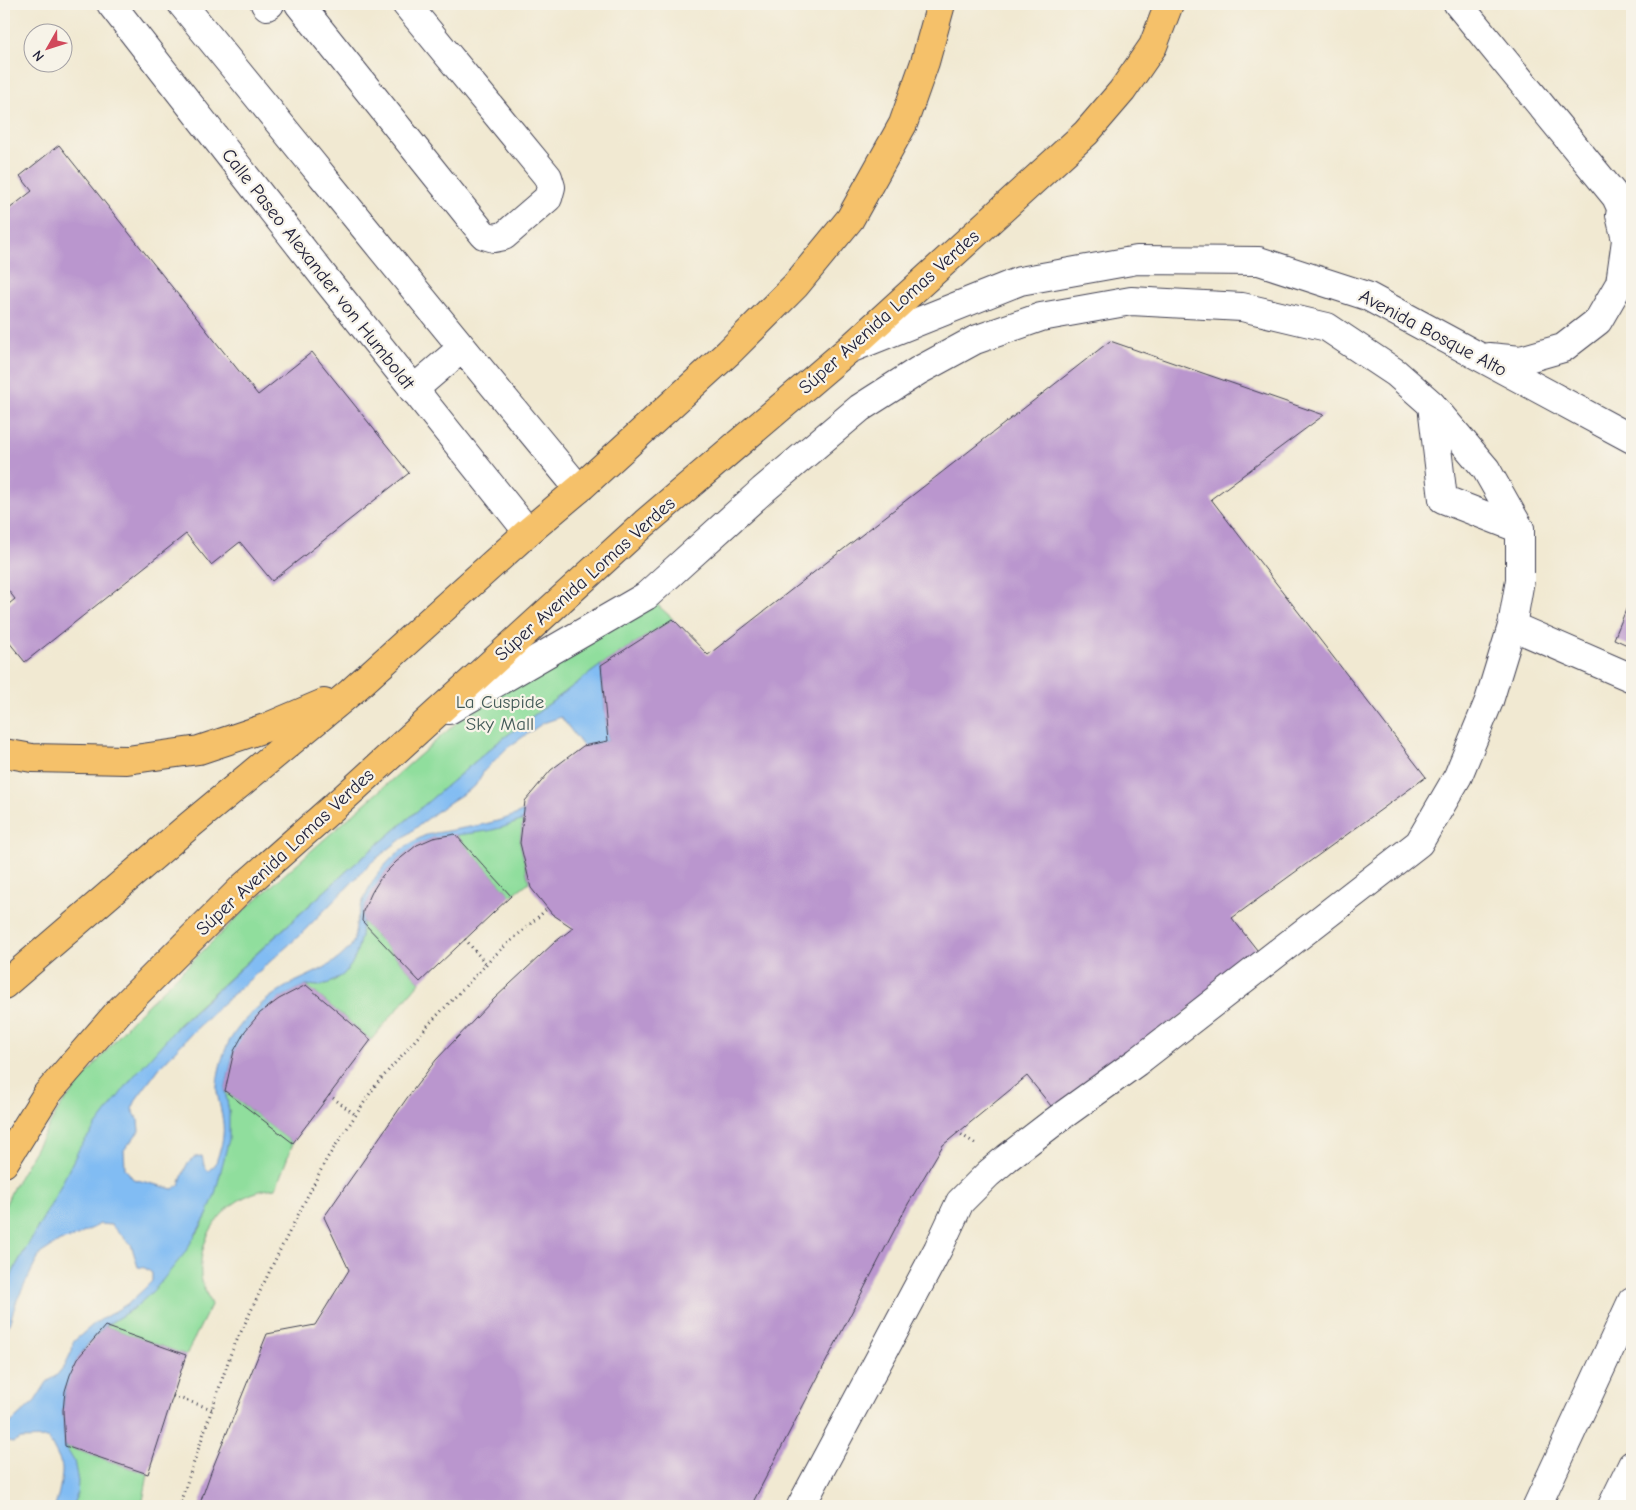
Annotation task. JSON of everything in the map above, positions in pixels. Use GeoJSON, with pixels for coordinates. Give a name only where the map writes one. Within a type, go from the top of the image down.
{"type":"FeatureCollection","features":[{"type":"Feature","properties":{"kind":"main road"},"geometry":{"type":"LineString","coordinates":[[4,985],[190,825],[351,692],[742,339],[795,286],[850,219],[903,124],[925,62],[941,4]]}},
{"type":"Feature","properties":{"kind":"main road","name":"Súper Avenida Lomas Verdes"},"geometry":{"type":"LineString","coordinates":[[4,1163],[47,1094],[120,1010],[243,888],[646,523],[848,350],[1086,133],[1122,92],[1153,46],[1169,4]]}},
{"type":"Feature","properties":{"kind":"main road"},"geometry":{"type":"LineString","coordinates":[[4,753],[32,758],[127,760],[199,750],[265,728],[351,692]]}},
{"type":"Feature","properties":{"kind":"street","name":"Calle Paseo Alexander von Humboldt"},"geometry":{"type":"LineString","coordinates":[[111,4],[528,532]]}},
{"type":"Feature","properties":{"kind":"street"},"geometry":{"type":"LineString","coordinates":[[182,4],[462,348],[579,488]]}},
{"type":"Feature","properties":{"kind":"street"},"geometry":{"type":"LineString","coordinates":[[265,4],[267,6],[270,4]]}},
{"type":"Feature","properties":{"kind":"street"},"geometry":{"type":"LineString","coordinates":[[299,4],[484,235],[494,238],[504,236],[548,198],[551,187],[548,177],[406,4]]}},
{"type":"Feature","properties":{"kind":"street"},"geometry":{"type":"LineString","coordinates":[[1458,4],[1616,197],[1632,232]]}},
{"type":"Feature","properties":{"kind":"street"},"geometry":{"type":"LineString","coordinates":[[1477,356],[1521,360],[1530,358],[1563,348],[1598,321],[1620,283],[1626,240],[1616,197]]}},
{"type":"Feature","properties":{"kind":"street","name":"Avenida Bosque Alto"},"geometry":{"type":"LineString","coordinates":[[848,350],[1020,281],[1137,260],[1259,262],[1367,296],[1632,439]]}},
{"type":"Feature","properties":{"kind":"street"},"geometry":{"type":"LineString","coordinates":[[423,725],[646,596],[763,490],[860,408],[918,371],[975,340],[1041,317],[1131,301],[1242,307],[1327,327],[1396,373],[1432,405],[1486,469],[1520,529],[1520,580],[1512,626],[1489,701],[1458,776],[1419,843],[1145,1056],[1048,1126],[988,1174],[960,1202],[934,1258],[801,1506]]}},
{"type":"Feature","properties":{"kind":"street"},"geometry":{"type":"LineString","coordinates":[[414,390],[462,348]]}},
{"type":"Feature","properties":{"kind":"street"},"geometry":{"type":"LineString","coordinates":[[1432,405],[1452,494],[1520,529]]}},
{"type":"Feature","properties":{"kind":"street"},"geometry":{"type":"LineString","coordinates":[[1512,626],[1632,678]]}},
{"type":"Feature","properties":{"kind":"street"},"geometry":{"type":"LineString","coordinates":[[1536,1506],[1632,1300]]}},
{"type":"Feature","properties":{"kind":"street"},"geometry":{"type":"LineString","coordinates":[[1612,1506],[1632,1465]]}},
{"type":"Feature","properties":{"kind":"path"},"geometry":{"type":"LineString","coordinates":[[179,1506],[232,1353],[274,1262],[326,1160],[375,1086],[430,1023],[486,964],[547,909]]}},
{"type":"Feature","properties":{"kind":"path"},"geometry":{"type":"LineString","coordinates":[[465,939],[486,964]]}},
{"type":"Feature","properties":{"kind":"path"},"geometry":{"type":"LineString","coordinates":[[330,1095],[356,1115]]}},
{"type":"Feature","properties":{"kind":"path"},"geometry":{"type":"LineString","coordinates":[[173,1396],[212,1409]]}},
{"type":"Feature","properties":{"kind":"green space","name":"La Cuspide Sky Mall"},"geometry":{"type":"Polygon","coordinates":[[[651,599],[673,619],[601,665],[497,743],[349,869],[178,1025],[55,1197],[17,1264],[4,1292],[4,1208],[13,1188],[60,1107],[131,1021],[251,904],[488,695],[651,599]]]}},
{"type":"Feature","properties":{"kind":"green space"},"geometry":{"type":"Polygon","coordinates":[[[523,820],[520,843],[529,882],[511,896],[455,834],[489,830],[523,820]]]}},
{"type":"Feature","properties":{"kind":"green space"},"geometry":{"type":"Polygon","coordinates":[[[362,921],[420,982],[371,1040],[306,985],[320,985],[331,982],[341,976],[348,968],[358,946],[362,921]]]}},
{"type":"Feature","properties":{"kind":"green space"},"geometry":{"type":"Polygon","coordinates":[[[225,1091],[293,1143],[276,1188],[260,1191],[231,1205],[211,1229],[201,1259],[201,1276],[211,1305],[186,1355],[105,1326],[137,1306],[198,1232],[207,1215],[220,1174],[229,1111],[225,1091]]]}},
{"type":"Feature","properties":{"kind":"green space"},"geometry":{"type":"Polygon","coordinates":[[[65,1446],[148,1474],[142,1506],[72,1506],[77,1495],[65,1446]]]}},
{"type":"Feature","properties":{"kind":"water","name":"La Cuspide Sky Mall"},"geometry":{"type":"Polygon","coordinates":[[[601,665],[608,741],[583,746],[561,717],[543,723],[507,748],[484,771],[475,786],[444,806],[373,861],[300,935],[191,1034],[160,1067],[137,1098],[132,1109],[138,1120],[139,1131],[124,1150],[125,1168],[133,1179],[173,1189],[179,1185],[186,1166],[194,1157],[202,1156],[208,1171],[215,1165],[223,1136],[223,1119],[217,1091],[219,1072],[227,1045],[241,1024],[279,991],[330,965],[345,953],[353,943],[357,920],[367,892],[381,870],[399,852],[428,835],[477,826],[524,811],[523,820],[504,827],[488,831],[433,838],[417,845],[396,862],[382,876],[363,911],[361,936],[356,955],[343,975],[329,983],[318,986],[306,985],[279,999],[234,1051],[225,1091],[229,1111],[229,1139],[215,1194],[207,1215],[184,1254],[156,1288],[137,1306],[105,1326],[78,1358],[65,1391],[63,1411],[65,1446],[74,1461],[78,1481],[77,1495],[72,1506],[55,1506],[62,1476],[62,1467],[48,1438],[21,1439],[12,1443],[4,1440],[4,1429],[35,1401],[47,1382],[57,1375],[65,1365],[72,1351],[73,1342],[95,1323],[129,1303],[152,1281],[152,1273],[145,1268],[138,1267],[131,1244],[111,1225],[100,1224],[73,1238],[60,1241],[40,1254],[17,1300],[4,1339],[4,1292],[80,1147],[133,1077],[179,1025],[349,869],[497,743],[601,665]]]}},
{"type":"Feature","properties":{"kind":"building"},"geometry":{"type":"Polygon","coordinates":[[[59,145],[258,395],[312,352],[409,473],[272,581],[240,542],[211,565],[186,534],[25,662],[4,636],[4,608],[15,599],[4,585],[4,213],[32,191],[20,176],[59,145]]]}},
{"type":"Feature","properties":{"kind":"building"},"geometry":{"type":"Polygon","coordinates":[[[1110,341],[1324,415],[1211,499],[1426,777],[1232,918],[1261,955],[1055,1111],[1027,1076],[943,1145],[908,1204],[751,1506],[199,1506],[267,1334],[315,1325],[349,1270],[324,1217],[407,1098],[436,1060],[494,999],[555,942],[573,928],[552,914],[531,888],[520,843],[525,801],[551,770],[583,746],[608,741],[601,665],[673,619],[708,655],[1110,341]]]}},
{"type":"Feature","properties":{"kind":"building"},"geometry":{"type":"Polygon","coordinates":[[[1632,595],[1632,647],[1614,639],[1632,595]]]}},
{"type":"Feature","properties":{"kind":"building"},"geometry":{"type":"Polygon","coordinates":[[[455,834],[511,896],[420,982],[362,921],[363,911],[382,876],[396,862],[417,845],[433,838],[455,834]]]}},
{"type":"Feature","properties":{"kind":"building"},"geometry":{"type":"Polygon","coordinates":[[[306,985],[371,1040],[293,1143],[225,1091],[234,1051],[245,1031],[260,1013],[279,999],[306,985]]]}},
{"type":"Feature","properties":{"kind":"building"},"geometry":{"type":"Polygon","coordinates":[[[105,1326],[186,1355],[148,1474],[65,1446],[63,1411],[65,1391],[70,1375],[78,1358],[105,1326]]]}}]}
